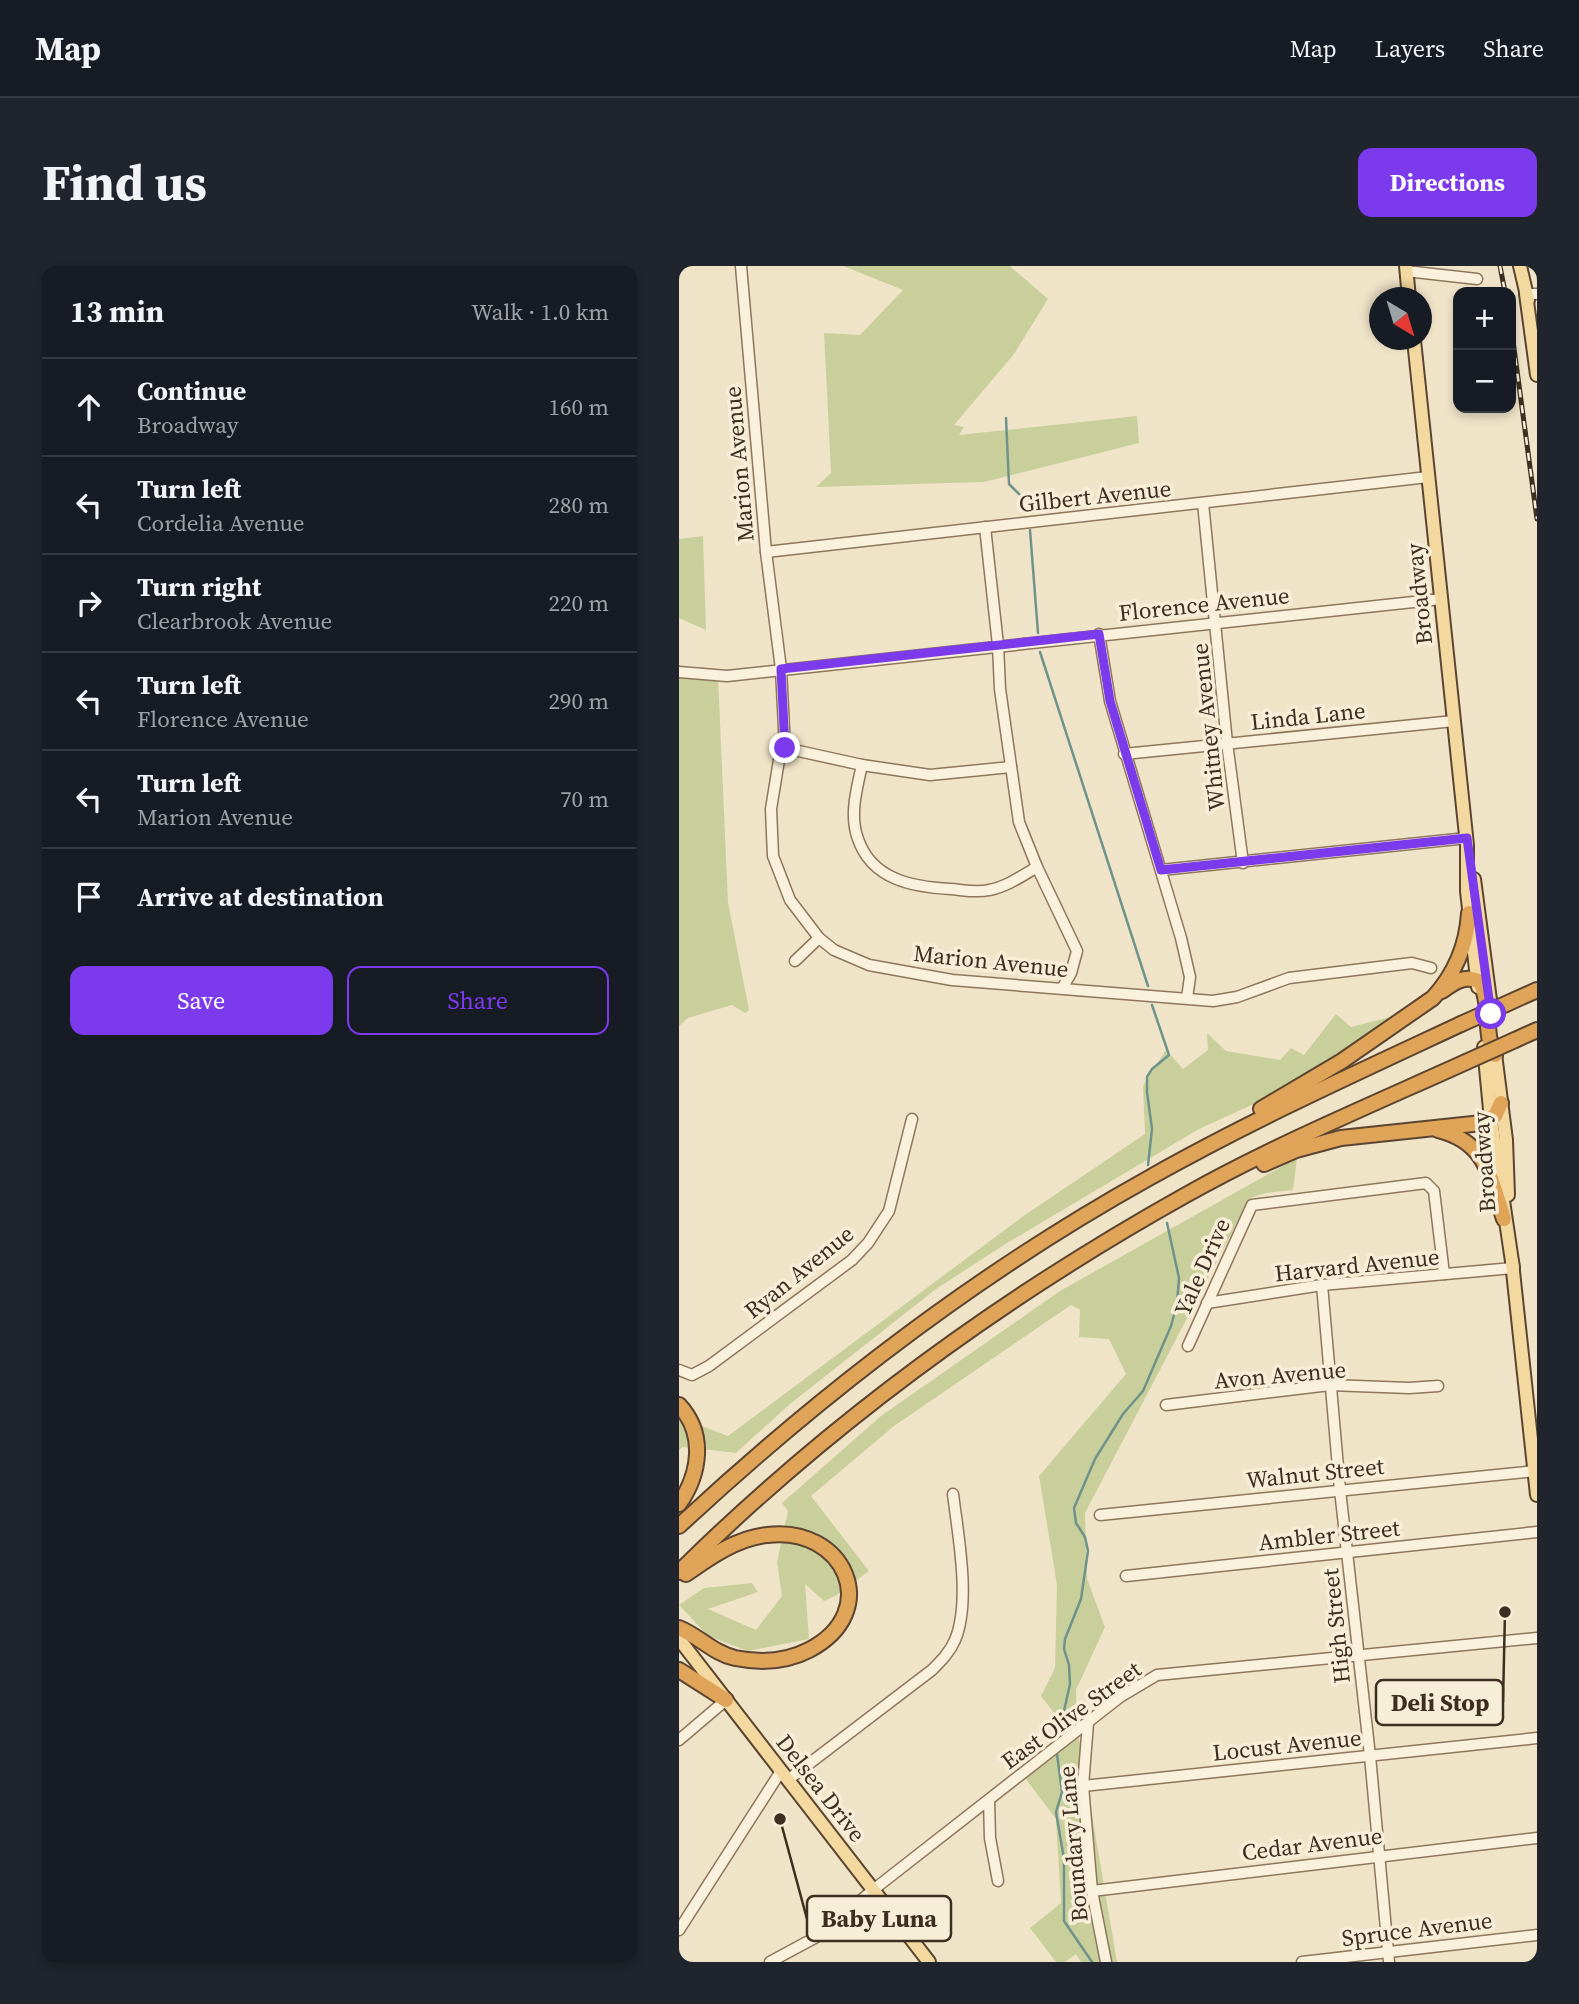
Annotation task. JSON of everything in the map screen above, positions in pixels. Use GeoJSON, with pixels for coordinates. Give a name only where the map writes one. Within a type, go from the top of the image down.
{"type":"FeatureCollection","features":[{"type":"Feature","properties":{"kind":"highway"},"geometry":{"type":"LineString","coordinates":[[1433,998],[1444,986],[1457,961],[1468,931],[1469,914]]}},
{"type":"Feature","properties":{"kind":"highway"},"geometry":{"type":"LineString","coordinates":[[679,1527],[771,1443],[951,1303],[1035,1247],[1342,1061],[1453,983],[1467,979],[1477,980],[1483,986],[1490,1047],[1495,1055]]}},
{"type":"Feature","properties":{"kind":"highway"},"geometry":{"type":"LineString","coordinates":[[1148,1178],[1279,1110],[1537,990]]}},
{"type":"Feature","properties":{"kind":"highway"},"geometry":{"type":"LineString","coordinates":[[679,1572],[804,1458],[923,1364],[1046,1279],[1185,1196],[1330,1122],[1537,1030]]}},
{"type":"Feature","properties":{"kind":"highway"},"geometry":{"type":"LineString","coordinates":[[1185,1196],[1296,1150],[1320,1143],[1350,1137],[1482,1123],[1491,1120],[1501,1103]]}},
{"type":"Feature","properties":{"kind":"highway"},"geometry":{"type":"LineString","coordinates":[[1426,1128],[1455,1135],[1476,1150],[1487,1167],[1504,1219]]}},
{"type":"Feature","properties":{"kind":"highway"},"geometry":{"type":"LineString","coordinates":[[679,1405],[692,1425],[699,1454],[691,1482],[679,1504]]}},
{"type":"Feature","properties":{"kind":"highway"},"geometry":{"type":"LineString","coordinates":[[679,1579],[733,1545],[759,1536],[781,1534],[809,1540],[830,1552],[845,1572],[849,1594],[845,1616],[834,1633],[803,1653],[781,1660],[761,1661],[730,1657],[679,1628]]}},
{"type":"Feature","properties":{"kind":"highway"},"geometry":{"type":"LineString","coordinates":[[679,1670],[726,1700]]}},
{"type":"Feature","properties":{"kind":"main road"},"geometry":{"type":"LineString","coordinates":[[1520,266],[1532,294],[1537,339]]}},
{"type":"Feature","properties":{"kind":"main road"},"geometry":{"type":"LineString","coordinates":[[1406,268],[1408,287]]}},
{"type":"Feature","properties":{"kind":"main road"},"geometry":{"type":"LineString","coordinates":[[1532,294],[1537,376]]}},
{"type":"Feature","properties":{"kind":"main road","name":"Broadway"},"geometry":{"type":"LineString","coordinates":[[1415,350],[1467,841],[1483,944],[1506,1140],[1513,1268],[1537,1495]]}},
{"type":"Feature","properties":{"kind":"main road","name":"Broadway"},"geometry":{"type":"LineString","coordinates":[[1467,841],[1469,914],[1491,1120],[1513,1268]]}},
{"type":"Feature","properties":{"kind":"main road","name":"Delsea Drive"},"geometry":{"type":"LineString","coordinates":[[679,1639],[929,1962]]}},
{"type":"Feature","properties":{"kind":"street","name":"Marion Avenue"},"geometry":{"type":"LineString","coordinates":[[741,266],[766,552],[781,669],[785,748],[780,754],[772,800],[770,828],[773,856],[790,900],[819,938],[834,950],[859,962],[915,974],[999,985],[1213,1001],[1237,997],[1289,978],[1412,963],[1431,968]]}},
{"type":"Feature","properties":{"kind":"street"},"geometry":{"type":"LineString","coordinates":[[1406,268],[1477,279]]}},
{"type":"Feature","properties":{"kind":"street","name":"Gilbert Avenue"},"geometry":{"type":"LineString","coordinates":[[766,552],[1428,477]]}},
{"type":"Feature","properties":{"kind":"street","name":"Whitney Avenue"},"geometry":{"type":"LineString","coordinates":[[1203,503],[1227,743],[1243,863]]}},
{"type":"Feature","properties":{"kind":"street"},"geometry":{"type":"LineString","coordinates":[[985,527],[1000,689],[1019,822],[1077,951],[1071,973],[1063,988]]}},
{"type":"Feature","properties":{"kind":"street","name":"Florence Avenue"},"geometry":{"type":"LineString","coordinates":[[679,672],[727,676],[1099,634],[1441,600]]}},
{"type":"Feature","properties":{"kind":"street"},"geometry":{"type":"LineString","coordinates":[[1099,634],[1110,701],[1124,754],[1161,870],[1190,977],[1187,998]]}},
{"type":"Feature","properties":{"kind":"street","name":"Linda Lane"},"geometry":{"type":"LineString","coordinates":[[1124,754],[1454,721]]}},
{"type":"Feature","properties":{"kind":"street"},"geometry":{"type":"LineString","coordinates":[[785,748],[862,765],[930,775],[1011,767]]}},
{"type":"Feature","properties":{"kind":"street"},"geometry":{"type":"LineString","coordinates":[[862,765],[854,811],[855,830],[867,855],[887,876],[932,888],[979,891],[1007,884],[1037,867]]}},
{"type":"Feature","properties":{"kind":"street"},"geometry":{"type":"LineString","coordinates":[[1161,870],[1467,841]]}},
{"type":"Feature","properties":{"kind":"street"},"geometry":{"type":"LineString","coordinates":[[795,961],[819,938]]}},
{"type":"Feature","properties":{"kind":"street","name":"Ryan Avenue"},"geometry":{"type":"LineString","coordinates":[[679,1370],[692,1375],[709,1366],[852,1260],[868,1243],[889,1211],[912,1119]]}},
{"type":"Feature","properties":{"kind":"street","name":"Yale Drive"},"geometry":{"type":"LineString","coordinates":[[1188,1346],[1252,1205],[1426,1183],[1434,1191],[1444,1274]]}},
{"type":"Feature","properties":{"kind":"street","name":"Harvard Avenue"},"geometry":{"type":"LineString","coordinates":[[1207,1303],[1322,1285],[1513,1268]]}},
{"type":"Feature","properties":{"kind":"street","name":"High Street"},"geometry":{"type":"LineString","coordinates":[[1322,1285],[1340,1489],[1389,1957]]}},
{"type":"Feature","properties":{"kind":"street","name":"Avon Avenue"},"geometry":{"type":"LineString","coordinates":[[1166,1405],[1330,1385],[1409,1388],[1438,1386]]}},
{"type":"Feature","properties":{"kind":"street","name":"Walnut Street"},"geometry":{"type":"LineString","coordinates":[[1100,1515],[1535,1471]]}},
{"type":"Feature","properties":{"kind":"street"},"geometry":{"type":"LineString","coordinates":[[679,1930],[785,1775],[932,1670],[944,1658],[955,1640],[963,1604],[953,1494]]}},
{"type":"Feature","properties":{"kind":"street","name":"Ambler Street"},"geometry":{"type":"LineString","coordinates":[[1126,1576],[1537,1532]]}},
{"type":"Feature","properties":{"kind":"street","name":"East Olive Street"},"geometry":{"type":"LineString","coordinates":[[770,1962],[821,1935],[873,1890],[1127,1692],[1157,1675],[1537,1638]]}},
{"type":"Feature","properties":{"kind":"street"},"geometry":{"type":"LineString","coordinates":[[679,1740],[726,1700]]}},
{"type":"Feature","properties":{"kind":"street","name":"Boundary Lane"},"geometry":{"type":"LineString","coordinates":[[1088,1723],[1083,1786],[1092,1891],[1106,1962]]}},
{"type":"Feature","properties":{"kind":"street","name":"Locust Avenue"},"geometry":{"type":"LineString","coordinates":[[1083,1786],[1537,1738]]}},
{"type":"Feature","properties":{"kind":"street"},"geometry":{"type":"LineString","coordinates":[[989,1800],[990,1838],[998,1881]]}},
{"type":"Feature","properties":{"kind":"street","name":"Cedar Avenue"},"geometry":{"type":"LineString","coordinates":[[1092,1891],[1537,1838]]}},
{"type":"Feature","properties":{"kind":"street","name":"Spruce Avenue"},"geometry":{"type":"LineString","coordinates":[[1302,1962],[1389,1957],[1537,1935]]}},
{"type":"Feature","properties":{"kind":"green space"},"geometry":{"type":"Polygon","coordinates":[[[843,266],[1010,266],[1048,299],[1014,354],[954,425],[964,427],[959,435],[1137,416],[1139,443],[984,482],[816,487],[831,473],[824,333],[860,335],[903,290],[843,266]]]}},
{"type":"Feature","properties":{"kind":"green space"},"geometry":{"type":"Polygon","coordinates":[[[703,536],[706,630],[679,618],[679,539],[703,536]]]}},
{"type":"Feature","properties":{"kind":"green space"},"geometry":{"type":"Polygon","coordinates":[[[679,672],[718,677],[728,902],[749,1010],[745,1013],[732,1005],[688,1018],[679,1026],[679,672]]]}},
{"type":"Feature","properties":{"kind":"green space"},"geometry":{"type":"Polygon","coordinates":[[[1336,1014],[1351,1027],[1402,1014],[1278,1093],[1199,1129],[1007,1243],[936,1289],[790,1404],[736,1453],[683,1447],[679,1450],[679,1417],[728,1436],[1022,1217],[1145,1134],[1143,1086],[1166,1050],[1183,1069],[1208,1050],[1207,1033],[1226,1051],[1280,1060],[1291,1048],[1304,1055],[1336,1014]]]}},
{"type":"Feature","properties":{"kind":"green space"},"geometry":{"type":"Polygon","coordinates":[[[1297,1158],[1293,1190],[1250,1198],[1085,1513],[1087,1579],[1105,1627],[1076,1690],[1077,1723],[1063,1734],[1058,1718],[1041,1696],[1055,1668],[1057,1585],[1039,1476],[1126,1374],[1109,1339],[1079,1337],[1080,1310],[1071,1305],[894,1426],[811,1496],[869,1571],[837,1595],[824,1601],[805,1584],[809,1639],[748,1651],[708,1636],[679,1605],[704,1588],[752,1583],[758,1592],[708,1609],[756,1630],[782,1596],[777,1562],[788,1511],[782,1503],[881,1416],[1060,1291],[1297,1158]]]}},
{"type":"Feature","properties":{"kind":"green space"},"geometry":{"type":"Polygon","coordinates":[[[1078,1733],[1117,1962],[1081,1962],[1076,1954],[1065,1962],[1056,1962],[1030,1928],[1061,1903],[1056,1819],[1023,1775],[1078,1733]]]}},
{"type":"Feature","properties":{"kind":"waterway"},"geometry":{"type":"LineString","coordinates":[[1006,418],[1009,484],[1022,497],[1026,513]]}},
{"type":"Feature","properties":{"kind":"waterway"},"geometry":{"type":"LineString","coordinates":[[1030,530],[1038,633]]}},
{"type":"Feature","properties":{"kind":"waterway"},"geometry":{"type":"LineString","coordinates":[[1040,652],[1148,986]]}},
{"type":"Feature","properties":{"kind":"waterway"},"geometry":{"type":"LineString","coordinates":[[1148,1165],[1152,1129],[1147,1077],[1152,1069],[1169,1055],[1152,1005]]}},
{"type":"Feature","properties":{"kind":"waterway"},"geometry":{"type":"LineString","coordinates":[[1058,1738],[1070,1684],[1065,1639],[1081,1599],[1088,1551],[1085,1537],[1076,1523],[1074,1508],[1095,1459],[1123,1414],[1143,1391],[1171,1326],[1177,1304],[1179,1278],[1167,1223]]}},
{"type":"Feature","properties":{"kind":"waterway"},"geometry":{"type":"LineString","coordinates":[[1057,1754],[1062,1792],[1056,1812],[1064,1859],[1064,1921],[1092,1962]]}},
{"type":"Feature","properties":{"kind":"railway"},"geometry":{"type":"LineString","coordinates":[[1500,266],[1504,287]]}},
{"type":"Feature","properties":{"kind":"railway"},"geometry":{"type":"LineString","coordinates":[[1514,350],[1537,519]]}},
{"type":"Feature","properties":{"kind":"place","name":"Deli Stop"},"geometry":{"type":"Point","coordinates":[1505,1612]}},
{"type":"Feature","properties":{"kind":"place","name":"Baby Luna"},"geometry":{"type":"Point","coordinates":[780,1819]}},
{"type":"Feature","properties":{"kind":"route"},"geometry":{"type":"LineString","coordinates":[[785,748],[781,669],[1099,634],[1110,701],[1161,870],[1467,838],[1491,1014]]}}]}
